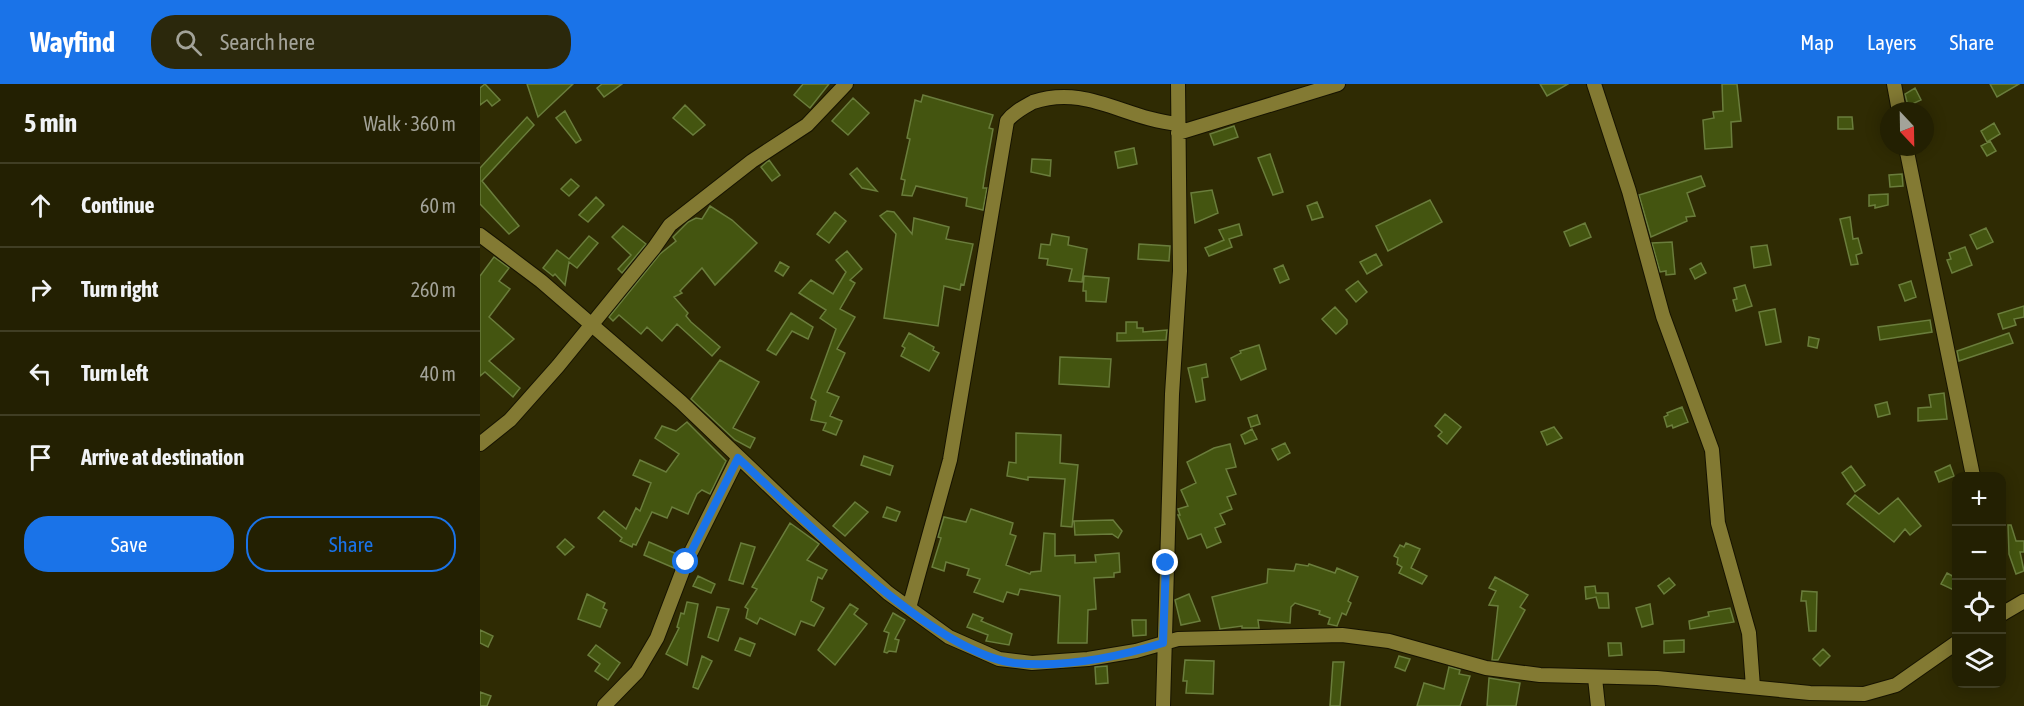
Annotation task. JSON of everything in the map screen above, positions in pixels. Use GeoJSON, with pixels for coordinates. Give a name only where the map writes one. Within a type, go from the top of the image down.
{"type":"FeatureCollection","features":[{"type":"Feature","properties":{"kind":"street"},"geometry":{"type":"LineString","coordinates":[[480,444],[510,420],[676,218],[807,125],[846,84]]}},
{"type":"Feature","properties":{"kind":"street"},"geometry":{"type":"LineString","coordinates":[[1163,706],[1163,643],[1172,394],[1180,271],[1178,84]]}},
{"type":"Feature","properties":{"kind":"street"},"geometry":{"type":"LineString","coordinates":[[909,608],[950,460],[1007,121],[1013,114],[1045,95],[1071,90],[1095,95],[1178,129],[1338,84]]}},
{"type":"Feature","properties":{"kind":"street"},"geometry":{"type":"LineString","coordinates":[[1594,84],[1629,191],[1663,316],[1712,450],[1718,524],[1749,633],[1753,687]]}},
{"type":"Feature","properties":{"kind":"street"},"geometry":{"type":"LineString","coordinates":[[1894,84],[1897,102]]}},
{"type":"Feature","properties":{"kind":"street"},"geometry":{"type":"LineString","coordinates":[[1908,156],[1972,472]]}},
{"type":"Feature","properties":{"kind":"street"},"geometry":{"type":"LineString","coordinates":[[480,234],[541,281],[681,402],[738,458],[867,576],[965,646],[1015,663],[1088,659],[1191,638],[1342,635],[1389,641],[1465,663],[1512,672],[1595,678],[1657,678],[1810,693],[1864,694],[1896,685],[1952,646]]}},
{"type":"Feature","properties":{"kind":"street"},"geometry":{"type":"LineString","coordinates":[[604,706],[637,672],[657,638],[686,562],[738,458]]}},
{"type":"Feature","properties":{"kind":"street"},"geometry":{"type":"LineString","coordinates":[[2006,611],[2024,601]]}},
{"type":"Feature","properties":{"kind":"street"},"geometry":{"type":"LineString","coordinates":[[1595,678],[1598,706]]}},
{"type":"Feature","properties":{"kind":"building"},"geometry":{"type":"Polygon","coordinates":[[[485,84],[500,100],[492,106],[487,100],[480,105],[480,88],[485,84]]]}},
{"type":"Feature","properties":{"kind":"building"},"geometry":{"type":"Polygon","coordinates":[[[527,84],[573,84],[538,117],[527,84]]]}},
{"type":"Feature","properties":{"kind":"building"},"geometry":{"type":"Polygon","coordinates":[[[602,84],[622,84],[604,97],[597,88],[602,84]]]}},
{"type":"Feature","properties":{"kind":"building"},"geometry":{"type":"Polygon","coordinates":[[[803,84],[829,84],[810,108],[794,95],[803,84]]]}},
{"type":"Feature","properties":{"kind":"building"},"geometry":{"type":"Polygon","coordinates":[[[1540,84],[1568,84],[1547,96],[1540,84]]]}},
{"type":"Feature","properties":{"kind":"building"},"geometry":{"type":"Polygon","coordinates":[[[1722,84],[1737,84],[1741,121],[1731,122],[1732,147],[1705,149],[1703,120],[1714,118],[1713,112],[1723,111],[1722,84]]]}},
{"type":"Feature","properties":{"kind":"building"},"geometry":{"type":"Polygon","coordinates":[[[1990,84],[2019,84],[1997,97],[1990,84]]]}},
{"type":"Feature","properties":{"kind":"building"},"geometry":{"type":"Polygon","coordinates":[[[1915,88],[1921,100],[1907,102],[1905,94],[1915,88]]]}},
{"type":"Feature","properties":{"kind":"building"},"geometry":{"type":"Polygon","coordinates":[[[923,95],[993,115],[989,128],[993,129],[983,188],[987,188],[983,210],[966,206],[967,198],[916,186],[912,196],[902,195],[905,180],[901,179],[910,139],[907,138],[915,100],[921,102],[923,95]]]}},
{"type":"Feature","properties":{"kind":"building"},"geometry":{"type":"Polygon","coordinates":[[[853,98],[869,113],[848,135],[832,121],[853,98]]]}},
{"type":"Feature","properties":{"kind":"building"},"geometry":{"type":"Polygon","coordinates":[[[685,105],[705,125],[693,135],[673,118],[685,105]]]}},
{"type":"Feature","properties":{"kind":"building"},"geometry":{"type":"Polygon","coordinates":[[[565,111],[581,140],[576,143],[556,118],[565,111]]]}},
{"type":"Feature","properties":{"kind":"building"},"geometry":{"type":"Polygon","coordinates":[[[527,117],[534,125],[482,181],[519,226],[509,234],[480,204],[480,168],[527,117]]]}},
{"type":"Feature","properties":{"kind":"building"},"geometry":{"type":"Polygon","coordinates":[[[1838,117],[1852,117],[1853,129],[1838,129],[1838,117]]]}},
{"type":"Feature","properties":{"kind":"building"},"geometry":{"type":"Polygon","coordinates":[[[1994,123],[2000,134],[1987,142],[1981,131],[1994,123]]]}},
{"type":"Feature","properties":{"kind":"building"},"geometry":{"type":"Polygon","coordinates":[[[1234,126],[1238,137],[1214,145],[1210,134],[1234,126]]]}},
{"type":"Feature","properties":{"kind":"building"},"geometry":{"type":"Polygon","coordinates":[[[1990,141],[1996,151],[1987,156],[1981,146],[1990,141]]]}},
{"type":"Feature","properties":{"kind":"building"},"geometry":{"type":"Polygon","coordinates":[[[1134,148],[1137,164],[1118,168],[1115,152],[1134,148]]]}},
{"type":"Feature","properties":{"kind":"building"},"geometry":{"type":"Polygon","coordinates":[[[1270,154],[1283,192],[1273,195],[1258,158],[1270,154]]]}},
{"type":"Feature","properties":{"kind":"building"},"geometry":{"type":"Polygon","coordinates":[[[1032,159],[1051,160],[1050,176],[1031,172],[1032,159]]]}},
{"type":"Feature","properties":{"kind":"building"},"geometry":{"type":"Polygon","coordinates":[[[769,160],[780,175],[772,181],[761,167],[769,160]]]}},
{"type":"Feature","properties":{"kind":"building"},"geometry":{"type":"Polygon","coordinates":[[[857,168],[877,191],[862,188],[850,174],[857,168]]]}},
{"type":"Feature","properties":{"kind":"building"},"geometry":{"type":"Polygon","coordinates":[[[1902,174],[1903,186],[1890,187],[1889,175],[1902,174]]]}},
{"type":"Feature","properties":{"kind":"building"},"geometry":{"type":"Polygon","coordinates":[[[1701,176],[1705,186],[1687,193],[1695,216],[1686,217],[1687,221],[1651,237],[1639,195],[1701,176]]]}},
{"type":"Feature","properties":{"kind":"building"},"geometry":{"type":"Polygon","coordinates":[[[571,179],[579,186],[569,196],[561,189],[571,179]]]}},
{"type":"Feature","properties":{"kind":"building"},"geometry":{"type":"Polygon","coordinates":[[[1212,190],[1218,213],[1195,223],[1191,193],[1212,190]]]}},
{"type":"Feature","properties":{"kind":"building"},"geometry":{"type":"Polygon","coordinates":[[[1888,194],[1888,205],[1875,208],[1875,205],[1869,206],[1869,195],[1888,194]]]}},
{"type":"Feature","properties":{"kind":"building"},"geometry":{"type":"Polygon","coordinates":[[[596,197],[604,205],[588,222],[579,215],[596,197]]]}},
{"type":"Feature","properties":{"kind":"building"},"geometry":{"type":"Polygon","coordinates":[[[1430,200],[1442,222],[1388,251],[1376,226],[1430,200]]]}},
{"type":"Feature","properties":{"kind":"building"},"geometry":{"type":"Polygon","coordinates":[[[1317,202],[1323,217],[1312,220],[1307,206],[1317,202]]]}},
{"type":"Feature","properties":{"kind":"building"},"geometry":{"type":"Polygon","coordinates":[[[710,206],[732,220],[757,243],[715,285],[702,268],[680,291],[682,293],[674,297],[688,313],[686,316],[691,322],[720,347],[712,356],[677,324],[662,341],[647,327],[641,334],[619,315],[613,321],[609,317],[660,254],[676,241],[673,237],[688,222],[696,218],[702,219],[710,206]]]}},
{"type":"Feature","properties":{"kind":"building"},"geometry":{"type":"Polygon","coordinates":[[[887,211],[894,212],[912,234],[914,218],[949,227],[946,239],[973,244],[964,285],[961,284],[960,290],[944,286],[938,326],[884,318],[896,234],[880,216],[887,211]]]}},
{"type":"Feature","properties":{"kind":"building"},"geometry":{"type":"Polygon","coordinates":[[[835,212],[846,221],[829,243],[817,234],[835,212]]]}},
{"type":"Feature","properties":{"kind":"building"},"geometry":{"type":"Polygon","coordinates":[[[1850,217],[1853,239],[1858,238],[1862,253],[1856,255],[1858,264],[1851,265],[1840,219],[1850,217]]]}},
{"type":"Feature","properties":{"kind":"building"},"geometry":{"type":"Polygon","coordinates":[[[1585,223],[1591,237],[1570,246],[1564,232],[1585,223]]]}},
{"type":"Feature","properties":{"kind":"building"},"geometry":{"type":"Polygon","coordinates":[[[1239,224],[1242,235],[1229,239],[1232,247],[1209,256],[1205,248],[1224,240],[1219,230],[1239,224]]]}},
{"type":"Feature","properties":{"kind":"building"},"geometry":{"type":"Polygon","coordinates":[[[623,226],[646,244],[622,273],[618,269],[631,255],[612,237],[623,226]]]}},
{"type":"Feature","properties":{"kind":"building"},"geometry":{"type":"Polygon","coordinates":[[[1986,228],[1993,242],[1977,249],[1970,235],[1986,228]]]}},
{"type":"Feature","properties":{"kind":"building"},"geometry":{"type":"Polygon","coordinates":[[[1052,234],[1069,237],[1068,245],[1087,249],[1082,282],[1069,281],[1072,269],[1047,265],[1048,259],[1039,258],[1041,244],[1050,245],[1052,234]]]}},
{"type":"Feature","properties":{"kind":"building"},"geometry":{"type":"Polygon","coordinates":[[[589,236],[598,243],[577,268],[569,262],[565,285],[555,274],[553,276],[543,268],[557,250],[569,259],[589,236]]]}},
{"type":"Feature","properties":{"kind":"building"},"geometry":{"type":"Polygon","coordinates":[[[1672,242],[1675,274],[1666,275],[1666,271],[1660,272],[1652,243],[1672,242]]]}},
{"type":"Feature","properties":{"kind":"building"},"geometry":{"type":"Polygon","coordinates":[[[1139,244],[1170,246],[1169,261],[1138,259],[1139,244]]]}},
{"type":"Feature","properties":{"kind":"building"},"geometry":{"type":"Polygon","coordinates":[[[1767,245],[1771,265],[1754,268],[1751,247],[1767,245]]]}},
{"type":"Feature","properties":{"kind":"building"},"geometry":{"type":"Polygon","coordinates":[[[1965,247],[1972,265],[1952,273],[1947,260],[1951,259],[1949,253],[1965,247]]]}},
{"type":"Feature","properties":{"kind":"building"},"geometry":{"type":"Polygon","coordinates":[[[847,251],[862,269],[850,280],[855,283],[840,309],[855,317],[837,349],[845,353],[827,392],[839,397],[830,416],[842,421],[836,435],[823,430],[826,423],[811,420],[816,401],[811,398],[836,329],[820,318],[826,310],[799,293],[811,280],[833,294],[846,272],[836,260],[847,251]]]}},
{"type":"Feature","properties":{"kind":"building"},"geometry":{"type":"Polygon","coordinates":[[[1376,254],[1382,265],[1367,274],[1360,262],[1376,254]]]}},
{"type":"Feature","properties":{"kind":"building"},"geometry":{"type":"Polygon","coordinates":[[[494,257],[509,268],[499,281],[510,289],[489,317],[514,339],[489,361],[520,388],[513,397],[485,372],[480,376],[480,276],[494,257]]]}},
{"type":"Feature","properties":{"kind":"building"},"geometry":{"type":"Polygon","coordinates":[[[780,262],[789,267],[783,276],[775,271],[780,262]]]}},
{"type":"Feature","properties":{"kind":"building"},"geometry":{"type":"Polygon","coordinates":[[[1701,263],[1706,273],[1695,279],[1690,269],[1701,263]]]}},
{"type":"Feature","properties":{"kind":"building"},"geometry":{"type":"Polygon","coordinates":[[[1283,265],[1289,279],[1280,283],[1274,269],[1283,265]]]}},
{"type":"Feature","properties":{"kind":"building"},"geometry":{"type":"Polygon","coordinates":[[[1084,276],[1109,278],[1106,302],[1086,301],[1086,291],[1083,291],[1084,276]]]}},
{"type":"Feature","properties":{"kind":"building"},"geometry":{"type":"Polygon","coordinates":[[[1358,281],[1367,292],[1356,302],[1346,290],[1358,281]]]}},
{"type":"Feature","properties":{"kind":"building"},"geometry":{"type":"Polygon","coordinates":[[[1911,281],[1916,297],[1905,301],[1899,285],[1911,281]]]}},
{"type":"Feature","properties":{"kind":"building"},"geometry":{"type":"Polygon","coordinates":[[[1745,285],[1752,306],[1736,311],[1733,300],[1737,299],[1734,288],[1745,285]]]}},
{"type":"Feature","properties":{"kind":"building"},"geometry":{"type":"Polygon","coordinates":[[[2024,306],[2024,317],[2014,319],[2016,325],[2003,329],[1998,314],[2024,306]]]}},
{"type":"Feature","properties":{"kind":"building"},"geometry":{"type":"Polygon","coordinates":[[[1335,307],[1347,320],[1347,324],[1336,334],[1322,319],[1335,307]]]}},
{"type":"Feature","properties":{"kind":"building"},"geometry":{"type":"Polygon","coordinates":[[[1775,309],[1781,342],[1766,345],[1759,312],[1775,309]]]}},
{"type":"Feature","properties":{"kind":"building"},"geometry":{"type":"Polygon","coordinates":[[[791,313],[813,327],[808,339],[792,331],[776,355],[767,350],[791,313]]]}},
{"type":"Feature","properties":{"kind":"building"},"geometry":{"type":"Polygon","coordinates":[[[1930,320],[1932,332],[1880,340],[1878,327],[1930,320]]]}},
{"type":"Feature","properties":{"kind":"building"},"geometry":{"type":"Polygon","coordinates":[[[1126,322],[1137,322],[1137,328],[1143,328],[1143,332],[1167,330],[1166,340],[1117,341],[1117,333],[1126,333],[1126,322]]]}},
{"type":"Feature","properties":{"kind":"building"},"geometry":{"type":"Polygon","coordinates":[[[909,333],[934,347],[933,350],[939,353],[929,371],[901,356],[905,348],[902,346],[909,333]]]}},
{"type":"Feature","properties":{"kind":"building"},"geometry":{"type":"Polygon","coordinates":[[[2009,333],[2013,343],[1959,361],[1957,351],[2009,333]]]}},
{"type":"Feature","properties":{"kind":"building"},"geometry":{"type":"Polygon","coordinates":[[[1809,337],[1819,339],[1817,348],[1808,346],[1809,337]]]}},
{"type":"Feature","properties":{"kind":"building"},"geometry":{"type":"Polygon","coordinates":[[[1259,345],[1266,369],[1241,380],[1231,358],[1241,353],[1240,351],[1259,345]]]}},
{"type":"Feature","properties":{"kind":"building"},"geometry":{"type":"Polygon","coordinates":[[[1060,357],[1111,359],[1109,387],[1059,384],[1060,357]]]}},
{"type":"Feature","properties":{"kind":"building"},"geometry":{"type":"Polygon","coordinates":[[[720,360],[759,382],[733,428],[755,438],[750,448],[735,440],[691,399],[720,360]]]}},
{"type":"Feature","properties":{"kind":"building"},"geometry":{"type":"Polygon","coordinates":[[[1206,364],[1208,377],[1202,378],[1205,400],[1196,402],[1188,368],[1206,364]]]}},
{"type":"Feature","properties":{"kind":"building"},"geometry":{"type":"Polygon","coordinates":[[[1944,393],[1947,419],[1918,421],[1918,408],[1931,407],[1929,395],[1944,393]]]}},
{"type":"Feature","properties":{"kind":"building"},"geometry":{"type":"Polygon","coordinates":[[[1887,402],[1890,414],[1878,417],[1875,405],[1887,402]]]}},
{"type":"Feature","properties":{"kind":"building"},"geometry":{"type":"Polygon","coordinates":[[[1682,407],[1688,422],[1673,428],[1672,425],[1667,427],[1664,417],[1668,415],[1667,413],[1682,407]]]}},
{"type":"Feature","properties":{"kind":"building"},"geometry":{"type":"Polygon","coordinates":[[[1445,414],[1461,427],[1447,444],[1438,436],[1442,432],[1435,426],[1445,414]]]}},
{"type":"Feature","properties":{"kind":"building"},"geometry":{"type":"Polygon","coordinates":[[[1257,415],[1260,424],[1251,427],[1248,418],[1257,415]]]}},
{"type":"Feature","properties":{"kind":"building"},"geometry":{"type":"Polygon","coordinates":[[[687,422],[726,461],[710,494],[702,490],[697,494],[688,514],[672,507],[667,518],[652,512],[636,545],[633,544],[632,547],[620,541],[622,538],[598,518],[604,511],[626,529],[636,508],[640,511],[651,483],[633,475],[640,460],[666,472],[679,454],[655,438],[662,426],[676,431],[687,422]]]}},
{"type":"Feature","properties":{"kind":"building"},"geometry":{"type":"Polygon","coordinates":[[[1554,427],[1562,438],[1547,445],[1541,432],[1554,427]]]}},
{"type":"Feature","properties":{"kind":"building"},"geometry":{"type":"Polygon","coordinates":[[[1252,429],[1257,439],[1245,444],[1241,435],[1252,429]]]}},
{"type":"Feature","properties":{"kind":"building"},"geometry":{"type":"Polygon","coordinates":[[[1016,433],[1061,435],[1060,463],[1078,465],[1072,527],[1061,526],[1065,479],[1028,477],[1028,480],[1007,476],[1009,462],[1016,463],[1016,433]]]}},
{"type":"Feature","properties":{"kind":"building"},"geometry":{"type":"Polygon","coordinates":[[[1285,443],[1290,453],[1278,460],[1272,449],[1285,443]]]}},
{"type":"Feature","properties":{"kind":"building"},"geometry":{"type":"Polygon","coordinates":[[[1230,444],[1236,467],[1226,469],[1236,494],[1227,497],[1232,509],[1220,514],[1225,524],[1215,528],[1221,542],[1207,548],[1201,534],[1188,539],[1178,515],[1180,515],[1178,509],[1188,506],[1181,490],[1196,483],[1187,462],[1214,448],[1230,444]]]}},
{"type":"Feature","properties":{"kind":"building"},"geometry":{"type":"Polygon","coordinates":[[[864,456],[893,466],[890,475],[861,465],[864,456]]]}},
{"type":"Feature","properties":{"kind":"building"},"geometry":{"type":"Polygon","coordinates":[[[1950,465],[1952,477],[1939,482],[1935,472],[1950,465]]]}},
{"type":"Feature","properties":{"kind":"building"},"geometry":{"type":"Polygon","coordinates":[[[1851,466],[1865,485],[1855,492],[1842,473],[1851,466]]]}},
{"type":"Feature","properties":{"kind":"building"},"geometry":{"type":"Polygon","coordinates":[[[1855,495],[1879,514],[1898,498],[1921,526],[1910,535],[1905,529],[1894,542],[1847,504],[1855,495]]]}},
{"type":"Feature","properties":{"kind":"building"},"geometry":{"type":"Polygon","coordinates":[[[855,502],[868,512],[845,536],[833,526],[855,502]]]}},
{"type":"Feature","properties":{"kind":"building"},"geometry":{"type":"Polygon","coordinates":[[[887,507],[900,512],[896,521],[883,517],[887,507]]]}},
{"type":"Feature","properties":{"kind":"building"},"geometry":{"type":"Polygon","coordinates":[[[971,509],[1013,523],[1010,534],[1016,536],[1006,565],[1030,574],[1041,571],[1044,533],[1055,534],[1055,556],[1075,555],[1075,563],[1096,562],[1095,555],[1119,553],[1120,572],[1114,573],[1114,577],[1094,578],[1096,609],[1088,610],[1087,643],[1058,643],[1060,596],[1020,589],[1018,595],[1007,592],[1003,602],[974,592],[980,579],[967,575],[969,569],[946,562],[944,571],[932,567],[941,538],[938,537],[944,517],[966,522],[971,509]]]}},
{"type":"Feature","properties":{"kind":"building"},"geometry":{"type":"Polygon","coordinates":[[[1113,520],[1122,531],[1118,538],[1112,534],[1075,535],[1074,521],[1113,520]]]}},
{"type":"Feature","properties":{"kind":"building"},"geometry":{"type":"Polygon","coordinates":[[[790,523],[819,544],[807,560],[827,570],[822,579],[818,577],[811,601],[824,608],[814,626],[801,621],[795,635],[760,618],[757,624],[746,618],[748,609],[745,607],[757,589],[752,587],[790,523]]]}},
{"type":"Feature","properties":{"kind":"building"},"geometry":{"type":"Polygon","coordinates":[[[2008,525],[2011,525],[2016,541],[2024,541],[2024,552],[2020,552],[2024,571],[2016,574],[2009,554],[2008,525]]]}},
{"type":"Feature","properties":{"kind":"building"},"geometry":{"type":"Polygon","coordinates":[[[565,539],[574,547],[565,555],[557,547],[565,539]]]}},
{"type":"Feature","properties":{"kind":"building"},"geometry":{"type":"Polygon","coordinates":[[[649,542],[679,555],[674,568],[644,555],[649,542]]]}},
{"type":"Feature","properties":{"kind":"building"},"geometry":{"type":"Polygon","coordinates":[[[741,543],[755,547],[743,584],[729,580],[741,543]]]}},
{"type":"Feature","properties":{"kind":"building"},"geometry":{"type":"Polygon","coordinates":[[[1406,543],[1420,549],[1411,568],[1427,576],[1422,584],[1399,573],[1402,567],[1397,564],[1398,558],[1394,556],[1400,545],[1404,547],[1406,543]]]}},
{"type":"Feature","properties":{"kind":"building"},"geometry":{"type":"Polygon","coordinates":[[[1296,564],[1308,566],[1309,564],[1335,573],[1337,568],[1358,577],[1348,601],[1351,603],[1346,615],[1342,613],[1337,626],[1328,624],[1330,618],[1319,614],[1320,611],[1295,603],[1291,607],[1290,623],[1258,620],[1259,628],[1242,628],[1242,626],[1220,629],[1212,597],[1267,583],[1268,569],[1294,571],[1296,564]]]}},
{"type":"Feature","properties":{"kind":"building"},"geometry":{"type":"Polygon","coordinates":[[[1947,573],[1952,576],[1952,589],[1941,584],[1947,573]]]}},
{"type":"Feature","properties":{"kind":"building"},"geometry":{"type":"Polygon","coordinates":[[[698,576],[715,584],[711,593],[693,586],[698,576]]]}},
{"type":"Feature","properties":{"kind":"building"},"geometry":{"type":"Polygon","coordinates":[[[1495,577],[1528,595],[1520,607],[1525,610],[1498,660],[1492,660],[1498,606],[1489,605],[1496,591],[1489,588],[1495,577]]]}},
{"type":"Feature","properties":{"kind":"building"},"geometry":{"type":"Polygon","coordinates":[[[1669,578],[1675,585],[1664,594],[1658,586],[1669,578]]]}},
{"type":"Feature","properties":{"kind":"building"},"geometry":{"type":"Polygon","coordinates":[[[1595,586],[1596,593],[1608,593],[1609,608],[1599,608],[1596,597],[1586,599],[1585,587],[1595,586]]]}},
{"type":"Feature","properties":{"kind":"building"},"geometry":{"type":"Polygon","coordinates":[[[1802,591],[1817,592],[1816,631],[1809,631],[1806,601],[1801,601],[1802,591]]]}},
{"type":"Feature","properties":{"kind":"building"},"geometry":{"type":"Polygon","coordinates":[[[587,594],[605,603],[603,608],[607,610],[600,627],[578,619],[587,594]]]}},
{"type":"Feature","properties":{"kind":"building"},"geometry":{"type":"Polygon","coordinates":[[[1189,594],[1200,621],[1181,625],[1175,600],[1189,594]]]}},
{"type":"Feature","properties":{"kind":"building"},"geometry":{"type":"Polygon","coordinates":[[[687,602],[698,604],[687,665],[666,654],[679,628],[677,627],[681,613],[684,614],[687,602]]]}},
{"type":"Feature","properties":{"kind":"building"},"geometry":{"type":"Polygon","coordinates":[[[850,604],[858,609],[854,614],[867,624],[835,665],[818,650],[850,604]]]}},
{"type":"Feature","properties":{"kind":"building"},"geometry":{"type":"Polygon","coordinates":[[[1650,604],[1653,624],[1642,627],[1636,608],[1650,604]]]}},
{"type":"Feature","properties":{"kind":"building"},"geometry":{"type":"Polygon","coordinates":[[[717,607],[729,609],[718,641],[708,637],[717,607]]]}},
{"type":"Feature","properties":{"kind":"building"},"geometry":{"type":"Polygon","coordinates":[[[1730,608],[1734,622],[1690,629],[1689,621],[1709,616],[1708,612],[1730,608]]]}},
{"type":"Feature","properties":{"kind":"building"},"geometry":{"type":"Polygon","coordinates":[[[893,613],[905,620],[895,639],[899,640],[896,652],[887,653],[884,652],[889,633],[884,631],[893,613]]]}},
{"type":"Feature","properties":{"kind":"building"},"geometry":{"type":"Polygon","coordinates":[[[973,614],[983,618],[981,621],[1012,634],[1009,645],[986,641],[988,635],[967,627],[973,614]]]}},
{"type":"Feature","properties":{"kind":"building"},"geometry":{"type":"Polygon","coordinates":[[[1132,620],[1146,620],[1146,635],[1133,636],[1132,620]]]}},
{"type":"Feature","properties":{"kind":"building"},"geometry":{"type":"Polygon","coordinates":[[[480,630],[493,636],[488,647],[480,643],[480,630]]]}},
{"type":"Feature","properties":{"kind":"building"},"geometry":{"type":"Polygon","coordinates":[[[740,638],[755,644],[750,656],[735,650],[740,638]]]}},
{"type":"Feature","properties":{"kind":"building"},"geometry":{"type":"Polygon","coordinates":[[[1684,640],[1684,652],[1664,653],[1664,641],[1684,640]]]}},
{"type":"Feature","properties":{"kind":"building"},"geometry":{"type":"Polygon","coordinates":[[[1608,643],[1621,643],[1622,655],[1609,656],[1608,643]]]}},
{"type":"Feature","properties":{"kind":"building"},"geometry":{"type":"Polygon","coordinates":[[[596,645],[620,663],[608,680],[595,671],[600,664],[588,655],[596,645]]]}},
{"type":"Feature","properties":{"kind":"building"},"geometry":{"type":"Polygon","coordinates":[[[1823,649],[1830,656],[1820,666],[1813,659],[1823,649]]]}},
{"type":"Feature","properties":{"kind":"building"},"geometry":{"type":"Polygon","coordinates":[[[702,656],[712,661],[698,689],[693,687],[702,656]]]}},
{"type":"Feature","properties":{"kind":"building"},"geometry":{"type":"Polygon","coordinates":[[[1399,656],[1410,659],[1405,671],[1395,667],[1399,656]]]}},
{"type":"Feature","properties":{"kind":"building"},"geometry":{"type":"Polygon","coordinates":[[[1185,660],[1214,661],[1213,694],[1186,693],[1187,681],[1183,681],[1185,660]]]}},
{"type":"Feature","properties":{"kind":"building"},"geometry":{"type":"Polygon","coordinates":[[[1333,662],[1344,662],[1340,706],[1330,706],[1333,662]]]}},
{"type":"Feature","properties":{"kind":"building"},"geometry":{"type":"Polygon","coordinates":[[[1107,666],[1108,683],[1096,684],[1095,667],[1107,666]]]}},
{"type":"Feature","properties":{"kind":"building"},"geometry":{"type":"Polygon","coordinates":[[[1449,667],[1460,670],[1459,674],[1470,676],[1460,706],[1417,706],[1424,683],[1444,689],[1449,667]]]}},
{"type":"Feature","properties":{"kind":"building"},"geometry":{"type":"Polygon","coordinates":[[[1489,678],[1520,683],[1516,706],[1487,706],[1489,678]]]}},
{"type":"Feature","properties":{"kind":"building"},"geometry":{"type":"Polygon","coordinates":[[[480,692],[491,696],[487,706],[480,706],[480,692]]]}},
{"type":"Feature","properties":{"kind":"route"},"geometry":{"type":"LineString","coordinates":[[686,562],[738,458],[888,593],[965,646],[1015,663],[1053,663],[1088,659],[1136,651],[1163,643],[1166,563]]}}]}
